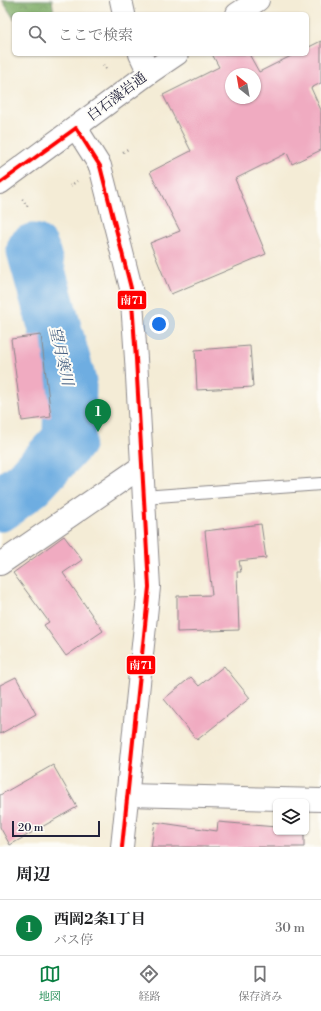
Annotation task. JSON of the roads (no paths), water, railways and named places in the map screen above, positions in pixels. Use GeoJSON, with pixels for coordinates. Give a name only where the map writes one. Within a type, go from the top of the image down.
{"type":"FeatureCollection","features":[{"type":"Feature","properties":{"kind":"street"},"geometry":{"type":"LineString","coordinates":[[121,0],[124,12]]}},
{"type":"Feature","properties":{"kind":"street"},"geometry":{"type":"LineString","coordinates":[[240,12],[258,0]]}},
{"type":"Feature","properties":{"kind":"street","name":"白石藻岩通"},"geometry":{"type":"LineString","coordinates":[[0,183],[76,128],[144,64],[170,56]]}},
{"type":"Feature","properties":{"kind":"street"},"geometry":{"type":"LineString","coordinates":[[76,128],[100,166],[131,288],[149,587],[122,847]]}},
{"type":"Feature","properties":{"kind":"street"},"geometry":{"type":"LineString","coordinates":[[0,564],[142,467]]}},
{"type":"Feature","properties":{"kind":"street"},"geometry":{"type":"LineString","coordinates":[[128,795],[321,800]]}},
{"type":"Feature","properties":{"kind":"lane"},"geometry":{"type":"LineString","coordinates":[[143,497],[321,484]]}},
{"type":"Feature","properties":{"kind":"waterway","name":"望月寒川"},"geometry":{"type":"LineString","coordinates":[[0,505],[29,483],[69,440],[70,382],[33,250]]}},
{"type":"Feature","properties":{"kind":"place","name":"西岡2条1丁目"},"geometry":{"type":"Point","coordinates":[98,432]}}]}
